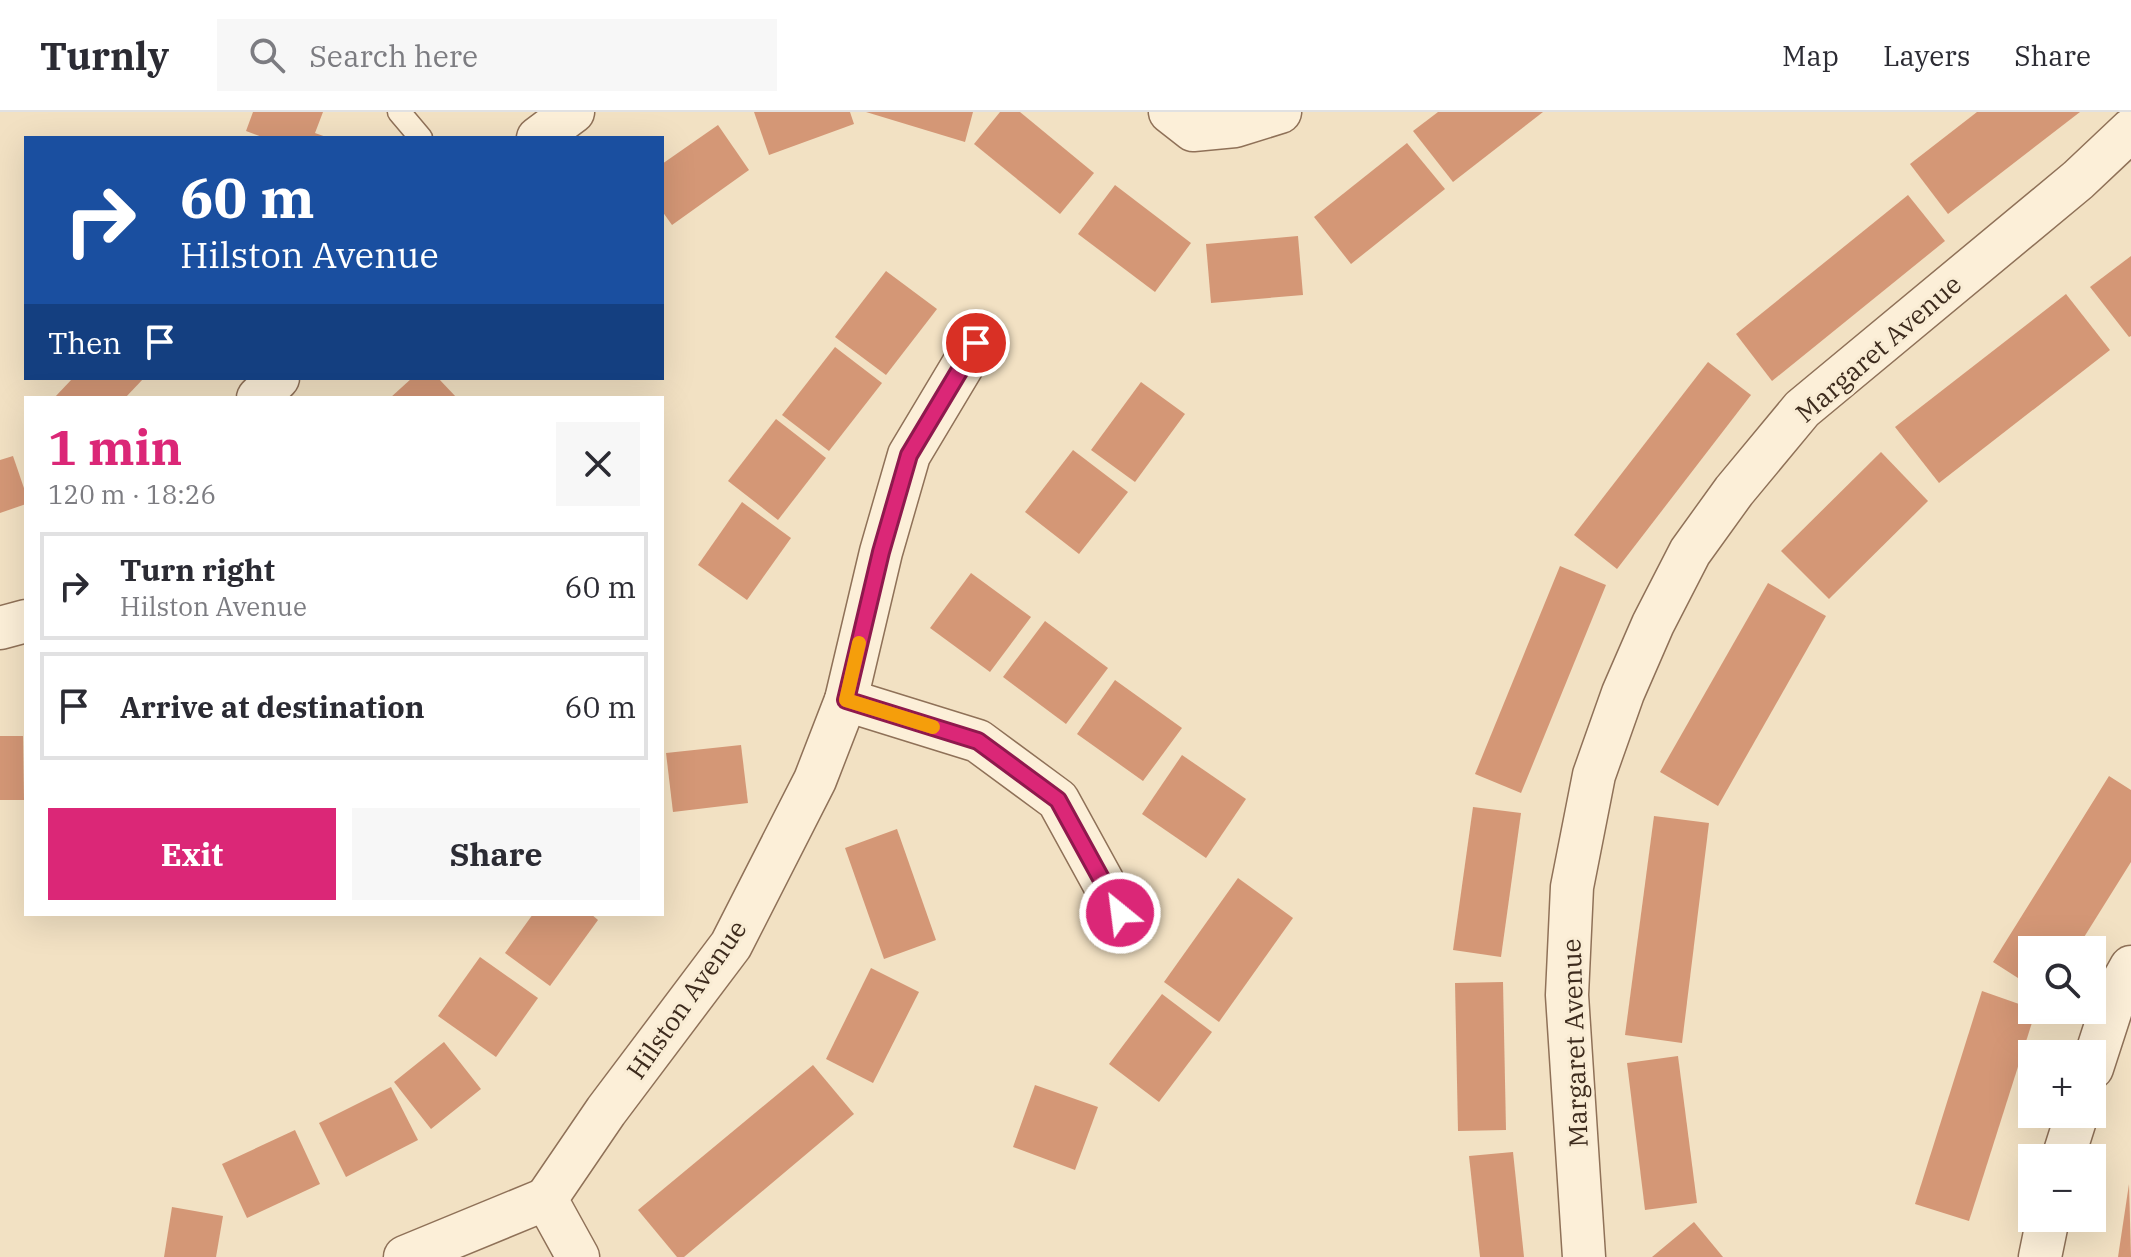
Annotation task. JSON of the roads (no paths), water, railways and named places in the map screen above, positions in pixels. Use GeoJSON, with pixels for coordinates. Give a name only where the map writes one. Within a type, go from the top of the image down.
{"type":"FeatureCollection","features":[{"type":"Feature","properties":{"kind":"street"},"geometry":{"type":"LineString","coordinates":[[541,136],[573,112]]}},
{"type":"Feature","properties":{"kind":"street"},"geometry":{"type":"LineString","coordinates":[[1170,112],[1193,130],[1235,126],[1280,112]]}},
{"type":"Feature","properties":{"kind":"street","name":"Margaret Avenue"},"geometry":{"type":"LineString","coordinates":[[1584,1257],[1567,995],[1572,887],[1594,775],[1623,693],[1653,624],[1690,552],[1734,491],[1802,409],[2078,180],[2131,130]]}},
{"type":"Feature","properties":{"kind":"street","name":"Hilston Avenue"},"geometry":{"type":"LineString","coordinates":[[546,1199],[606,1111],[731,945],[815,780],[846,700],[881,552],[909,455],[976,343]]}},
{"type":"Feature","properties":{"kind":"street"},"geometry":{"type":"LineString","coordinates":[[260,396],[276,380]]}},
{"type":"Feature","properties":{"kind":"street"},"geometry":{"type":"LineString","coordinates":[[0,628],[24,622]]}},
{"type":"Feature","properties":{"kind":"street"},"geometry":{"type":"LineString","coordinates":[[846,700],[978,741],[1058,800],[1120,913]]}},
{"type":"Feature","properties":{"kind":"street"},"geometry":{"type":"LineString","coordinates":[[2101,1040],[2116,994],[2131,967]]}},
{"type":"Feature","properties":{"kind":"street"},"geometry":{"type":"LineString","coordinates":[[405,1257],[546,1199],[578,1257]]}},
{"type":"Feature","properties":{"kind":"street"},"geometry":{"type":"LineString","coordinates":[[2040,1257],[2045,1232]]}},
{"type":"Feature","properties":{"kind":"lane"},"geometry":{"type":"LineString","coordinates":[[399,112],[419,136]]}}]}
